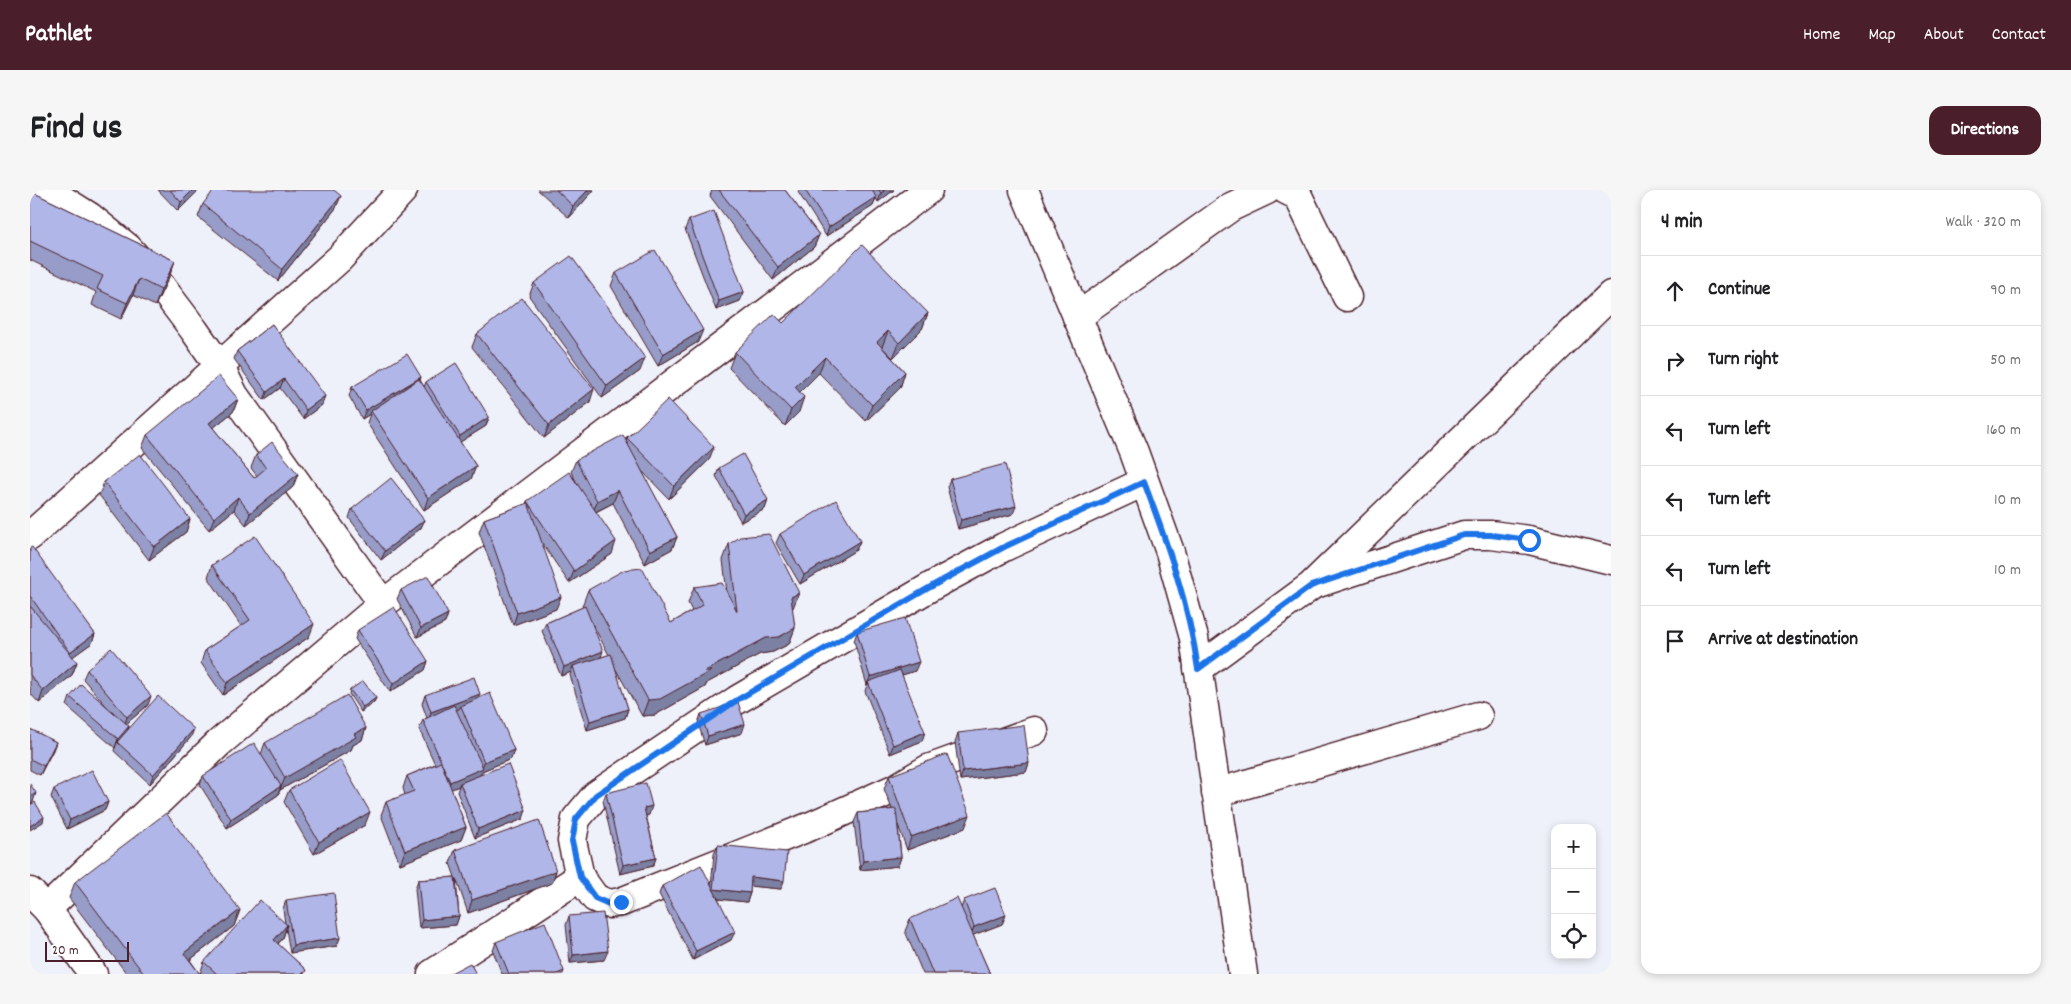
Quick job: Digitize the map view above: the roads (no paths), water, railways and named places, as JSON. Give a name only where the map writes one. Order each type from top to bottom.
[{"type":"street","points":[[47,190],[90,217],[128,248],[154,277],[220,367],[234,396],[383,604]]},
{"type":"street","points":[[30,536],[340,258],[403,190]]},
{"type":"street","points":[[93,974],[38,901],[219,743],[383,604],[928,190]]},
{"type":"street","points":[[1024,190],[1134,452],[1170,552],[1194,638],[1243,974]]},
{"type":"street","points":[[1077,317],[1231,207],[1267,190]]},
{"type":"street","points":[[1286,190],[1298,196],[1347,297]]},
{"type":"street","points":[[1198,669],[1311,586],[1611,295]]},
{"type":"street","points":[[1034,731],[928,769],[896,788],[810,826],[621,902],[609,904],[595,898],[580,877],[572,841],[576,819],[596,795],[737,700],[932,586],[1004,547],[1144,482]]},
{"type":"street","points":[[1311,586],[1464,535],[1491,535],[1529,540],[1611,560]]},
{"type":"street","points":[[1216,793],[1478,716]]},
{"type":"street","points":[[432,974],[580,877]]}]
